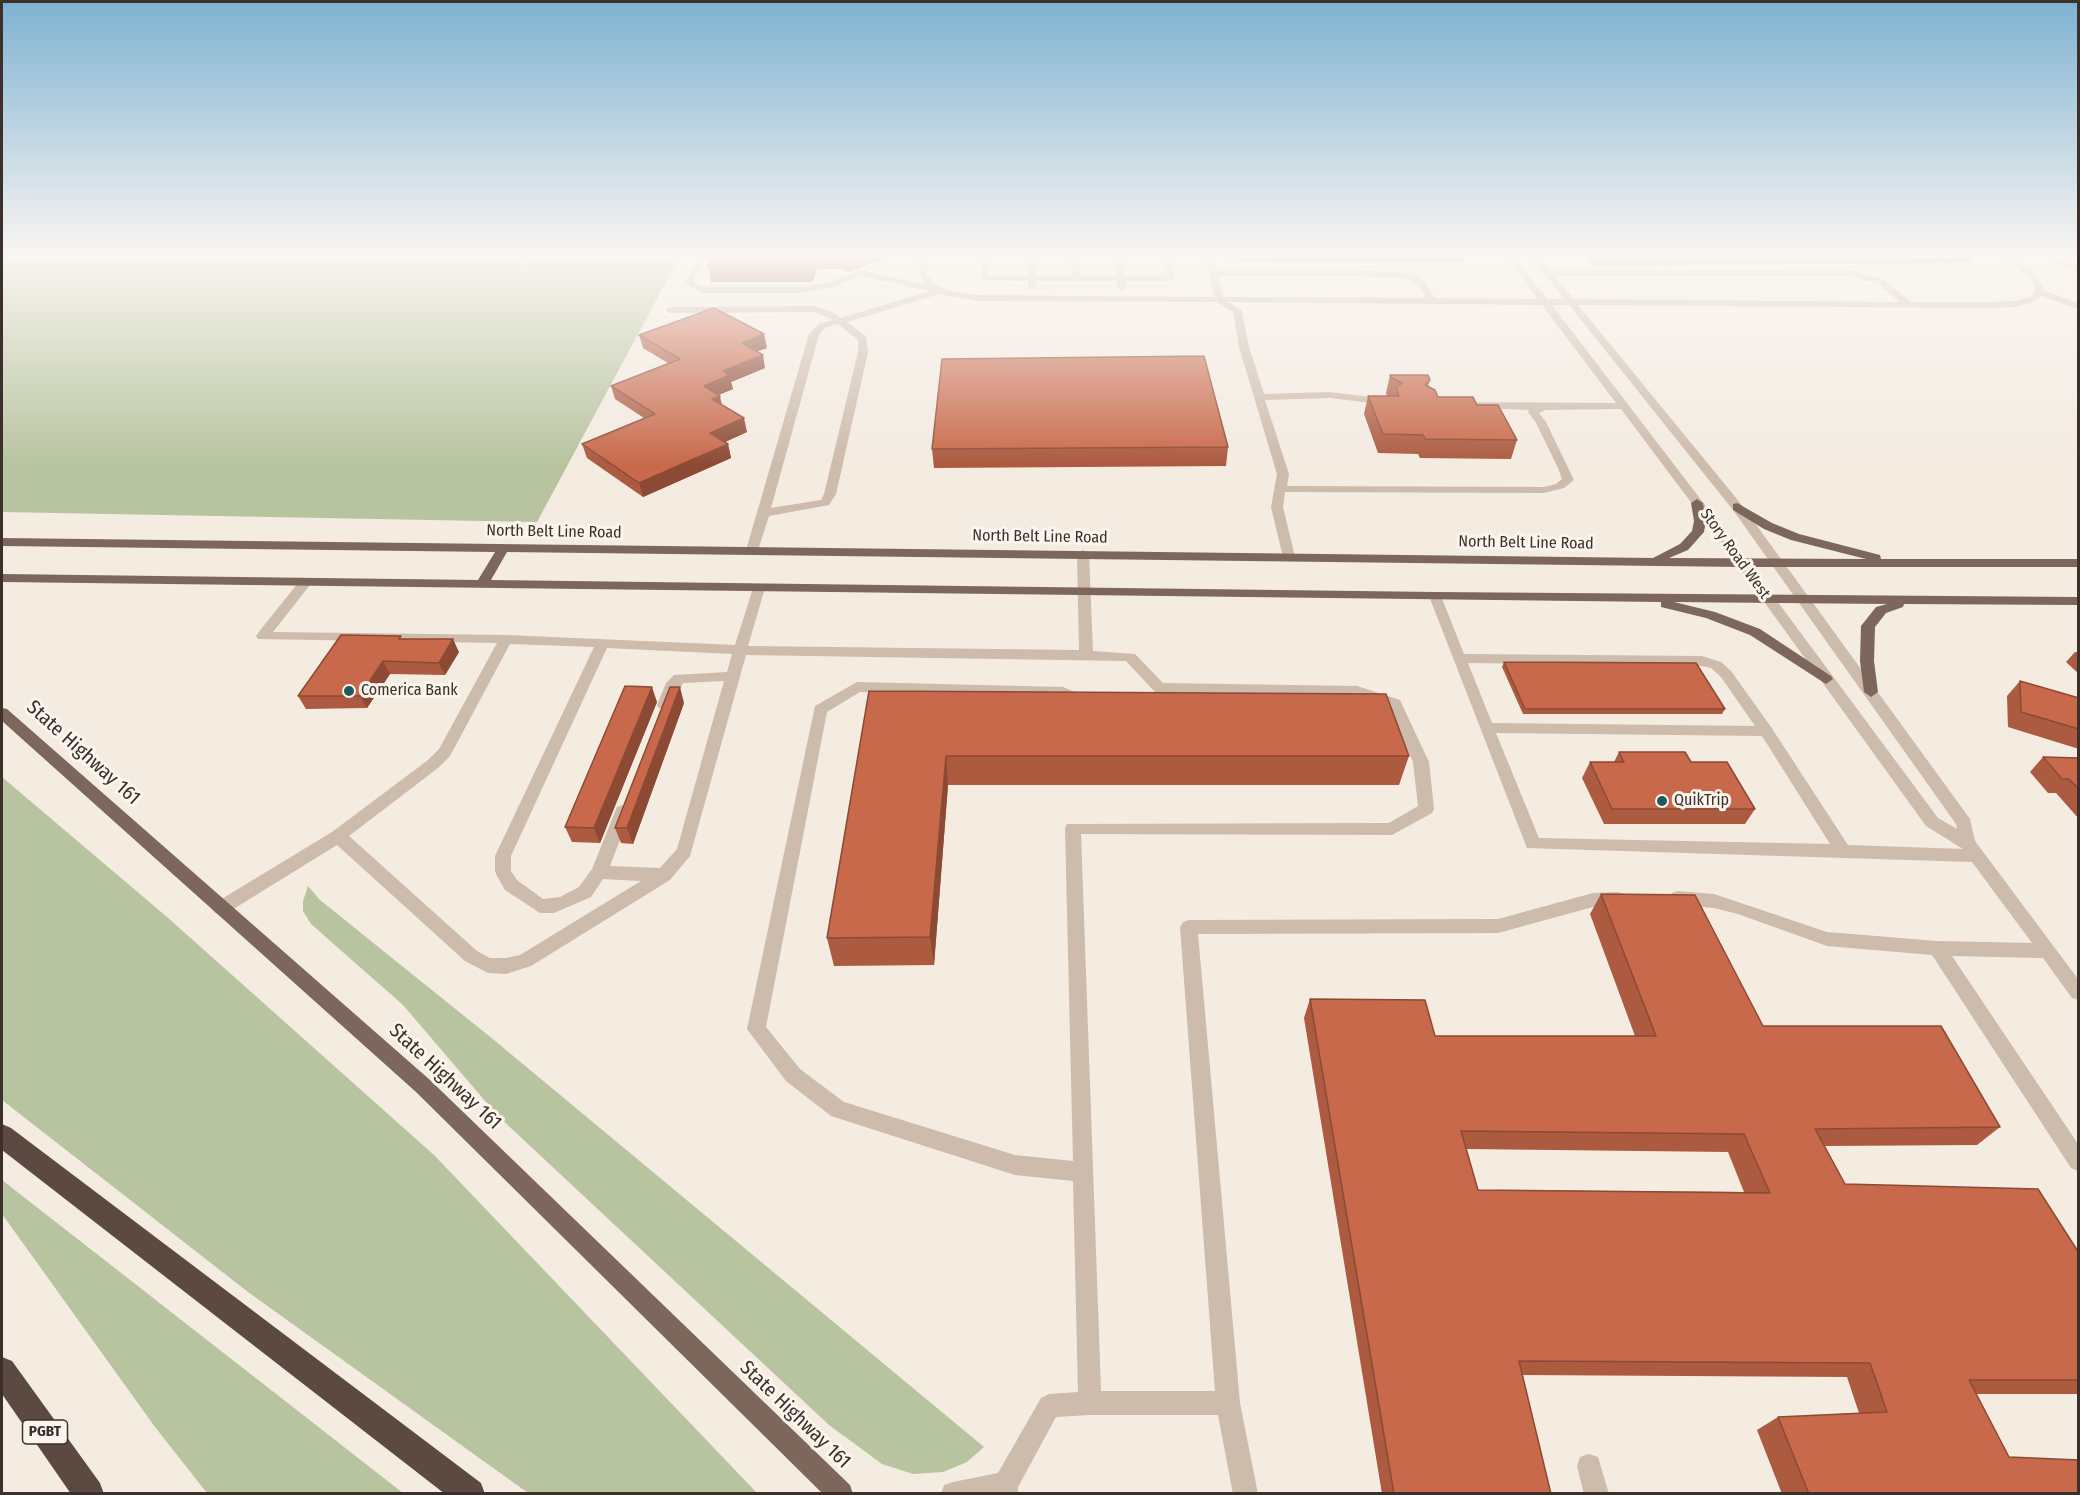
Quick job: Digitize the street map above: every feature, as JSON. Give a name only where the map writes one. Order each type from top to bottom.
[{"type":"highway","points":[[2,1136],[470,1494]]},
{"type":"highway","name":"PGBT","points":[[2,1371],[89,1494]]},
{"type":"main road","points":[[1652,561],[1672,554],[1693,539],[1698,532],[1701,520],[1697,503]]},
{"type":"main road","points":[[1737,507],[1768,526],[1795,537],[1899,564]]},
{"type":"main road","name":"North Belt Line Road","points":[[2,539],[36,542],[1742,563],[2079,563]]},
{"type":"main road","points":[[482,584],[503,548]]},
{"type":"main road","points":[[6,580],[307,581],[1435,597],[2079,602]]},
{"type":"main road","points":[[1609,598],[1664,604],[1710,615],[1755,632],[1826,679]]},
{"type":"main road","points":[[1871,692],[1867,661],[1868,626],[1881,610],[1909,600]]},
{"type":"main road","name":"State Highway 161","points":[[2,713],[423,1086],[841,1494]]},
{"type":"street","points":[[752,550],[814,334],[823,326]]},
{"type":"street","points":[[764,513],[825,503],[830,494],[863,352],[863,339],[846,326]]},
{"type":"street","points":[[1240,326],[1244,347],[1283,474],[1277,507],[1289,557]]},
{"type":"street","name":"Story Road West","points":[[1562,326],[1742,563],[1932,822],[1971,850],[2079,992]]},
{"type":"street","name":"Story Road West","points":[[1591,326],[1737,507],[1805,600],[1964,823],[1971,850]]},
{"type":"street","points":[[1260,397],[1330,395],[1390,402]]},
{"type":"street","points":[[1439,403],[1543,407],[1624,406]]},
{"type":"street","points":[[1280,489],[1544,490],[1560,486],[1568,480],[1564,468],[1541,422],[1533,412],[1543,407]]},
{"type":"street","points":[[1083,554],[1086,655]]},
{"type":"street","points":[[307,581],[263,636],[507,639],[740,650],[1130,657],[1159,688]]},
{"type":"street","points":[[338,836],[471,956],[488,965],[506,966],[525,961],[664,874],[684,852],[759,588]]},
{"type":"street","points":[[1435,597],[1533,844],[1843,851],[1971,850]]},
{"type":"street","points":[[221,908],[338,836],[433,764],[445,752],[456,735],[507,639]]},
{"type":"street","points":[[603,642],[503,856],[503,871],[511,885],[540,906],[554,906],[585,892],[599,872],[631,792]]},
{"type":"street","points":[[1459,658],[1702,661],[1716,665],[1726,674],[1766,731],[1843,851]]},
{"type":"street","points":[[660,716],[673,683],[679,678],[733,676]]},
{"type":"street","points":[[1083,1172],[1015,1165],[838,1109],[793,1075],[756,1029],[820,710],[856,687],[1058,690],[1089,704],[1098,704]]},
{"type":"street","points":[[1090,1403],[1073,828],[1392,829],[1426,809],[1421,762],[1395,703],[1357,691],[1159,688],[1141,694]]},
{"type":"street","points":[[1487,728],[1766,731]]},
{"type":"street","points":[[599,872],[664,874]]},
{"type":"street","points":[[1661,897],[1714,901],[1827,939],[1937,948],[2048,951]]},
{"type":"street","points":[[1246,1494],[1228,1403],[1189,927],[1498,926],[1593,900],[1638,898]]},
{"type":"street","points":[[1937,948],[2079,1161]]},
{"type":"street","points":[[953,1494],[1006,1489],[1049,1406],[1090,1403],[1228,1403]]},
{"type":"street","points":[[1589,1466],[1597,1494]]},
{"type":"green space","points":[[2,326],[642,326],[537,522],[2,512]]},
{"type":"green space","points":[[2,777],[167,917],[434,1155],[757,1493],[528,1493],[248,1292],[2,1100]]},
{"type":"green space","points":[[308,886],[320,900],[494,1040],[984,1447],[967,1462],[943,1472],[913,1474],[882,1464],[829,1425],[498,1116],[403,1005],[311,924],[303,911],[303,901]]},
{"type":"green space","points":[[2,1180],[403,1493],[207,1493],[155,1427],[2,1214]]},
{"type":"building","points":[[665,326],[748,326],[764,334],[742,343],[763,355],[723,371],[730,375],[704,386],[720,396],[712,399],[744,418],[710,433],[728,444],[639,483],[582,444],[655,414],[611,386],[680,359],[639,335]]},
{"type":"building","points":[[1204,356],[1228,447],[932,449],[942,359]]},
{"type":"building","points":[[1390,375],[1428,375],[1430,380],[1425,385],[1435,390],[1438,397],[1473,397],[1477,405],[1498,405],[1517,440],[1425,439],[1423,435],[1383,434],[1368,396],[1399,396],[1396,388],[1402,383]]},
{"type":"building","points":[[341,635],[401,636],[399,639],[453,639],[439,663],[383,661],[360,696],[298,696]]},
{"type":"building","points":[[1504,662],[1696,663],[1725,709],[1525,709]]},
{"type":"building","points":[[2020,681],[2079,698],[2079,729],[2021,712]]},
{"type":"building","points":[[625,686],[652,687],[594,828],[565,827]]},
{"type":"building","points":[[670,687],[680,687],[627,828],[615,828]]},
{"type":"building","points":[[869,691],[1386,694],[1409,756],[946,756],[930,937],[827,938]]},
{"type":"building","name":"QuikTrip","points":[[1619,752],[1685,752],[1691,762],[1727,762],[1755,809],[1612,809],[1590,762],[1624,762]]},
{"type":"building","points":[[2043,757],[2079,758],[2079,789],[2069,779],[2062,779]]},
{"type":"building","points":[[1601,894],[1695,895],[1763,1026],[1941,1026],[2000,1127],[1815,1129],[1845,1184],[2038,1189],[2079,1253],[2079,1380],[1969,1380],[2009,1457],[2079,1460],[2079,1494],[1809,1494],[1778,1417],[1887,1412],[1870,1363],[1519,1361],[1551,1494],[1394,1494],[1310,999],[1425,1000],[1435,1036],[1656,1036]],"holes":[[[1461,1131],[1744,1134],[1770,1193],[1478,1190]]]},
{"type":"place","name":"Comerica Bank","points":[[349,691]]},
{"type":"place","name":"QuikTrip","points":[[1662,801]]}]
